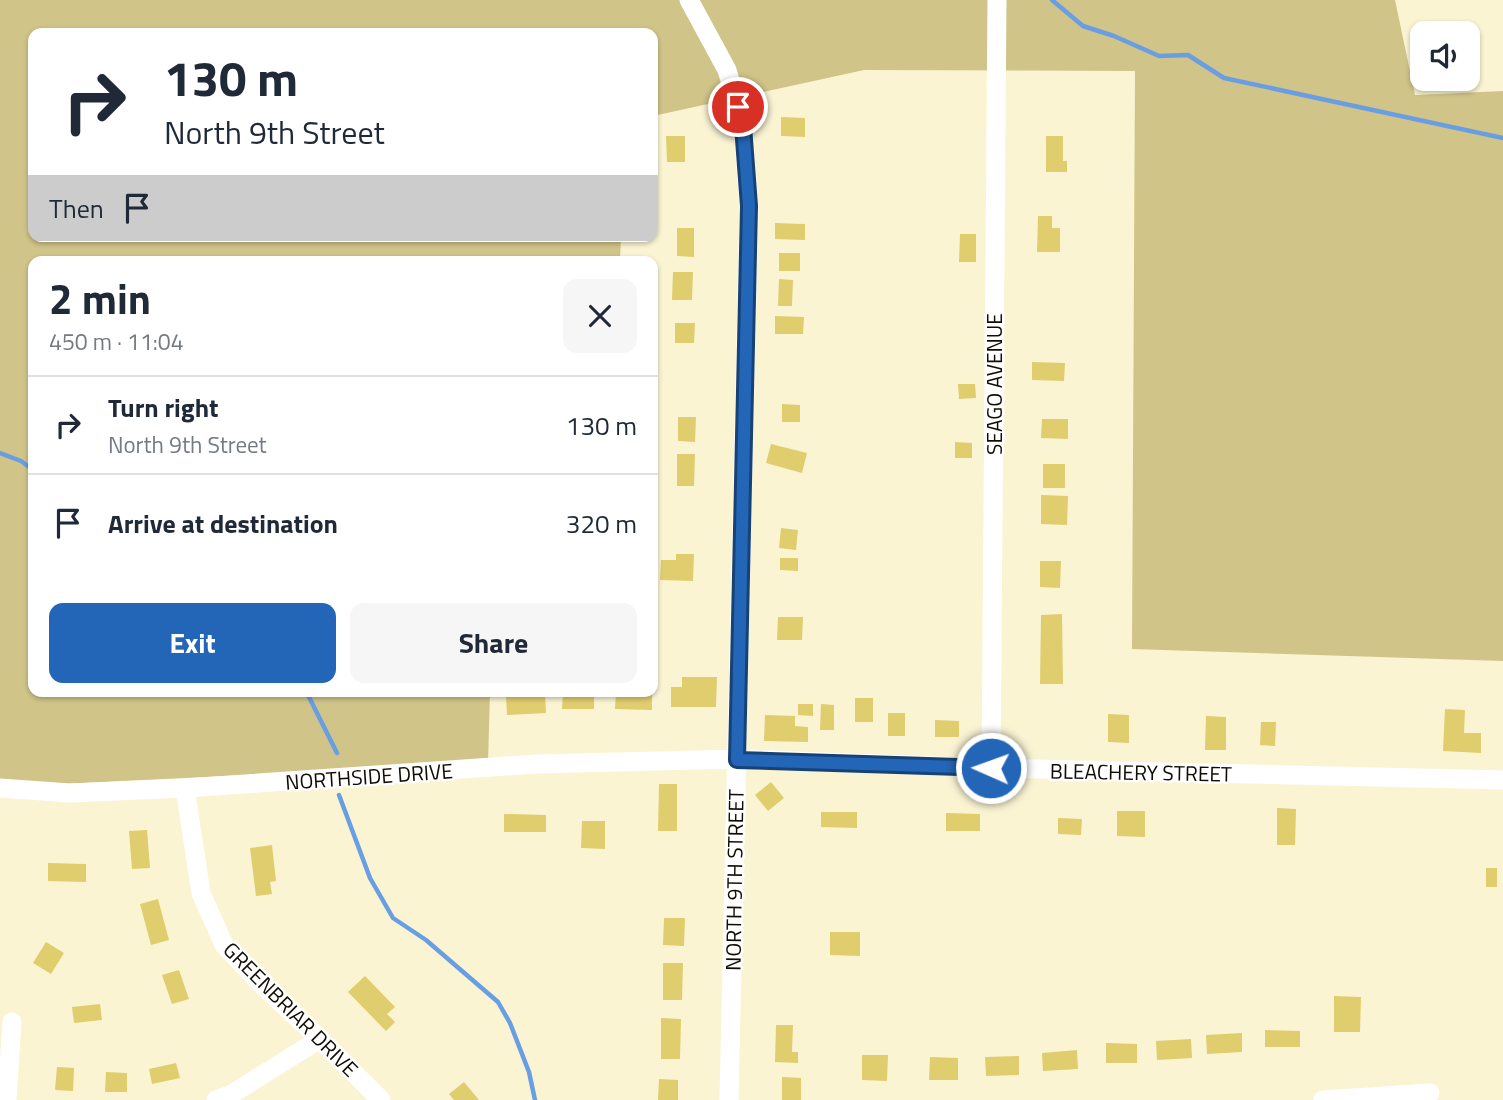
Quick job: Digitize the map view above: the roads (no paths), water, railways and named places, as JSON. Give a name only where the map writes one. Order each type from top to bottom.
[{"type":"street","name":"NORTH 9TH STREET","points":[[689,0],[727,70],[743,126],[749,206],[729,1100]]},
{"type":"street","name":"SEAGO AVENUE","points":[[991,768],[997,0]]},
{"type":"street","name":"BLEACHERY STREET","points":[[737,760],[1503,780]]},
{"type":"street","name":"NORTHSIDE DRIVE","points":[[0,788],[70,793],[185,789],[537,764],[737,760]]},
{"type":"street","name":"GREENBRIAR DRIVE","points":[[185,789],[201,893],[224,945],[262,986],[381,1100]]},
{"type":"street","points":[[7,1100],[12,1022]]},
{"type":"street","points":[[216,1100],[230,1095],[320,1039]]},
{"type":"street","points":[[1323,1100],[1430,1093]]},
{"type":"waterway","points":[[1052,0],[1083,26],[1159,56],[1188,55],[1224,78],[1503,138]]},
{"type":"waterway","points":[[0,453],[28,466]]},
{"type":"waterway","points":[[309,697],[337,753]]},
{"type":"waterway","points":[[339,795],[370,878],[393,918],[426,940],[498,1002],[510,1023],[529,1072],[535,1100]]}]
